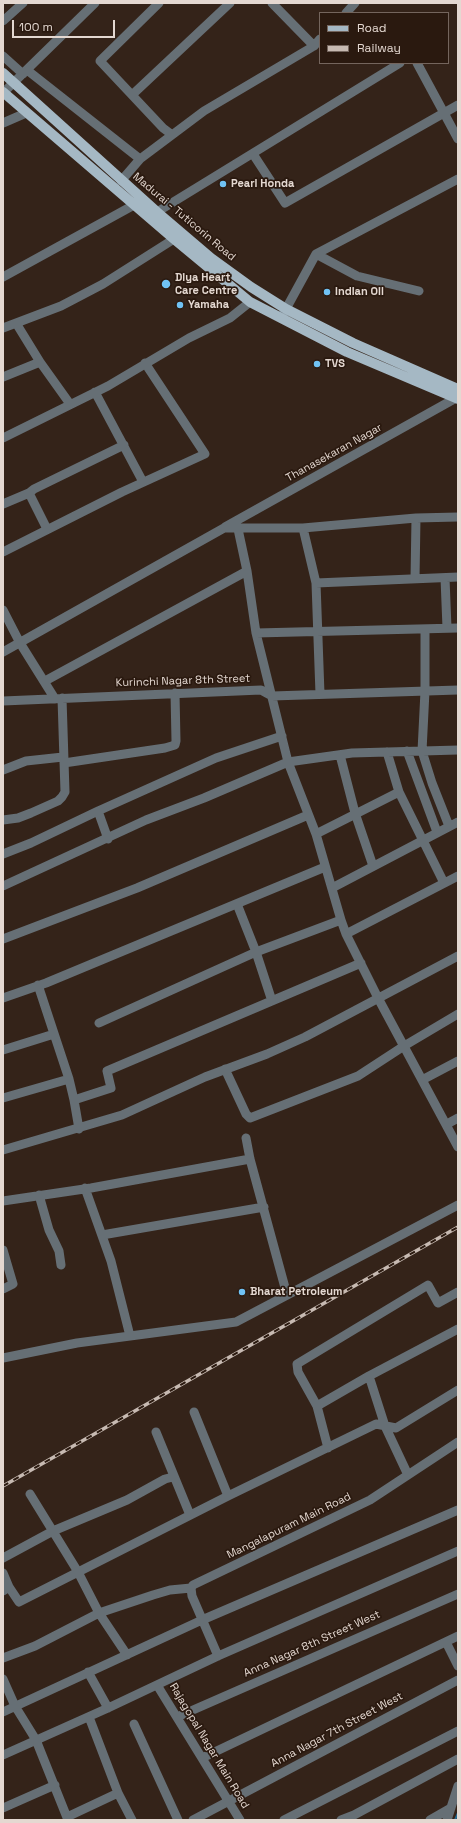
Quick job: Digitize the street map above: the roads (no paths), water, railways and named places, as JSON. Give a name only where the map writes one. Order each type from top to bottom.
[{"type":"main road","name":"Madurai - Tuticorin Road","points":[[3,73],[157,212],[211,258],[251,287],[286,309],[457,395]]},
{"type":"main road","name":"Madurai - Tuticorin Road","points":[[3,92],[134,206],[250,302],[347,352],[457,395]]},
{"type":"street","points":[[3,92],[95,3]]},
{"type":"street","points":[[159,3],[100,61],[163,128],[171,134]]},
{"type":"street","points":[[132,95],[230,3]]},
{"type":"street","points":[[121,180],[140,159],[171,134],[204,111],[317,43],[272,3]]},
{"type":"street","points":[[347,12],[355,3]]},
{"type":"street","points":[[3,21],[17,5]]},
{"type":"street","points":[[3,56],[140,159]]},
{"type":"street","points":[[157,212],[398,64]]},
{"type":"street","points":[[418,64],[458,139]]},
{"type":"street","points":[[253,154],[285,203],[458,105]]},
{"type":"street","points":[[3,123],[26,113]]},
{"type":"street","points":[[281,318],[316,254],[458,179]]},
{"type":"street","points":[[3,277],[134,206]]},
{"type":"street","points":[[3,328],[61,306],[103,284],[174,239]]},
{"type":"street","points":[[316,254],[357,276],[419,291]]},
{"type":"street","points":[[3,438],[95,392],[190,338],[230,318],[250,302]]},
{"type":"street","points":[[16,323],[40,362],[70,404]]},
{"type":"street","points":[[3,377],[40,362]]},
{"type":"street","points":[[3,552],[143,482],[205,454],[145,364]]},
{"type":"street","points":[[95,392],[143,482]]},
{"type":"street","name":"Thanasekaran Nagar","points":[[3,652],[457,395]]},
{"type":"street","points":[[3,504],[29,493],[34,489],[124,445]]},
{"type":"street","points":[[29,493],[47,529]]},
{"type":"street","points":[[224,528],[303,528],[416,518],[458,517]]},
{"type":"street","points":[[415,579],[416,518]]},
{"type":"street","points":[[303,528],[316,583],[320,694]]},
{"type":"street","points":[[238,529],[247,571],[256,633],[288,762],[316,834],[341,920],[346,934],[378,998],[458,1147]]},
{"type":"street","points":[[45,681],[247,571]]},
{"type":"street","points":[[316,583],[458,577]]},
{"type":"street","points":[[445,578],[447,628]]},
{"type":"street","points":[[3,610],[20,643],[58,699],[64,760],[65,792],[58,801],[18,818],[3,820]]},
{"type":"street","points":[[256,633],[458,628]]},
{"type":"street","points":[[332,888],[454,824],[432,783],[422,751],[425,691],[425,629]]},
{"type":"street","name":"Kurinchi Nagar 8th Street","points":[[3,701],[261,690],[272,696],[458,690]]},
{"type":"street","points":[[3,770],[26,761],[64,760],[171,747],[175,745],[176,741],[175,694]]},
{"type":"street","points":[[3,854],[31,843],[216,758],[282,736]]},
{"type":"street","points":[[3,886],[108,839],[146,820],[204,798],[288,762],[340,755],[458,750]]},
{"type":"street","points":[[407,751],[437,832]]},
{"type":"street","points":[[387,752],[399,792],[444,883]]},
{"type":"street","points":[[340,755],[355,813],[373,866]]},
{"type":"street","points":[[316,834],[399,792]]},
{"type":"street","points":[[98,811],[108,839]]},
{"type":"street","points":[[3,939],[137,888],[308,815]]},
{"type":"street","points":[[3,998],[325,867]]},
{"type":"street","points":[[346,934],[458,876]]},
{"type":"street","points":[[237,904],[256,952],[272,1001]]},
{"type":"street","points":[[99,1023],[256,952],[341,920]]},
{"type":"street","points":[[3,1150],[122,1116],[225,1069],[267,1054],[305,1037],[458,956]]},
{"type":"street","points":[[74,1100],[111,1088],[107,1071],[360,963]]},
{"type":"street","points":[[38,985],[74,1100],[79,1128]]},
{"type":"street","points":[[225,1069],[246,1114],[250,1118],[358,1076],[404,1046],[458,1014]]},
{"type":"street","points":[[3,1050],[54,1034]]},
{"type":"street","points":[[422,1080],[458,1061]]},
{"type":"street","points":[[3,1098],[68,1080]]},
{"type":"street","points":[[447,1124],[458,1118]]},
{"type":"street","points":[[246,1138],[250,1159],[287,1295]]},
{"type":"street","points":[[3,1201],[250,1159]]},
{"type":"street","points":[[85,1188],[112,1261],[130,1336]]},
{"type":"street","points":[[39,1194],[58,1251],[61,1265]]},
{"type":"street","points":[[3,1358],[77,1343],[236,1322],[458,1205]]},
{"type":"street","points":[[102,1235],[264,1207]]},
{"type":"street","points":[[3,1250],[12,1284],[3,1289]]},
{"type":"street","points":[[328,1448],[317,1406],[298,1372],[297,1364],[428,1285],[438,1302],[458,1293]]},
{"type":"street","points":[[317,1406],[369,1376],[458,1329]]},
{"type":"street","points":[[369,1376],[385,1426],[408,1475]]},
{"type":"street","points":[[3,1573],[6,1589],[19,1602],[228,1496],[376,1424],[396,1428],[458,1390]]},
{"type":"street","points":[[194,1412],[228,1496]]},
{"type":"street","points":[[156,1432],[173,1477],[190,1515]]},
{"type":"street","name":"Mangalapuram Main Road","points":[[191,1588],[193,1585],[370,1500],[458,1443]]},
{"type":"street","points":[[3,1558],[53,1531],[127,1500],[165,1479],[173,1477]]},
{"type":"street","points":[[30,1494],[78,1572],[100,1613],[127,1655]]},
{"type":"street","points":[[3,1712],[202,1620],[458,1510]]},
{"type":"street","points":[[3,1755],[89,1717],[218,1656],[458,1551]]},
{"type":"street","points":[[3,1658],[35,1646],[100,1613],[170,1590],[191,1588],[192,1596],[218,1656]]},
{"type":"street","name":"Anna Nagar 8th Street West","points":[[177,1717],[458,1594]]},
{"type":"street","points":[[202,1758],[458,1636]]},
{"type":"street","points":[[446,1642],[458,1666]]},
{"type":"street","points":[[88,1672],[108,1708]]},
{"type":"street","points":[[3,1679],[15,1706],[36,1740],[68,1818],[118,1793]]},
{"type":"street","name":"Anna Nagar 7th Street West","points":[[193,1820],[458,1680]]},
{"type":"street","name":"Rajagopal Nagar Main Road","points":[[157,1685],[240,1820]]},
{"type":"street","points":[[89,1717],[118,1793],[132,1820]]},
{"type":"street","points":[[134,1724],[178,1820]]},
{"type":"street","points":[[284,1820],[458,1731]]},
{"type":"street","points":[[340,1820],[356,1817],[458,1759]]},
{"type":"street","points":[[3,1808],[55,1785]]},
{"type":"street","points":[[447,1820],[458,1786]]},
{"type":"street","points":[[430,1820],[451,1808]]},
{"type":"waterway","points":[[455,1820],[458,1813]]},
{"type":"railway","points":[[3,1486],[458,1227]]},
{"type":"place","name":"Pearl Honda","points":[[223,184]]},
{"type":"place","name":"Diya Heart Care Centre","points":[[166,284]]},
{"type":"place","name":"Indian Oil","points":[[327,292]]},
{"type":"place","name":"Yamaha","points":[[180,305]]},
{"type":"place","name":"TVS","points":[[317,364]]},
{"type":"place","name":"Bharat Petroleum","points":[[242,1292]]}]
